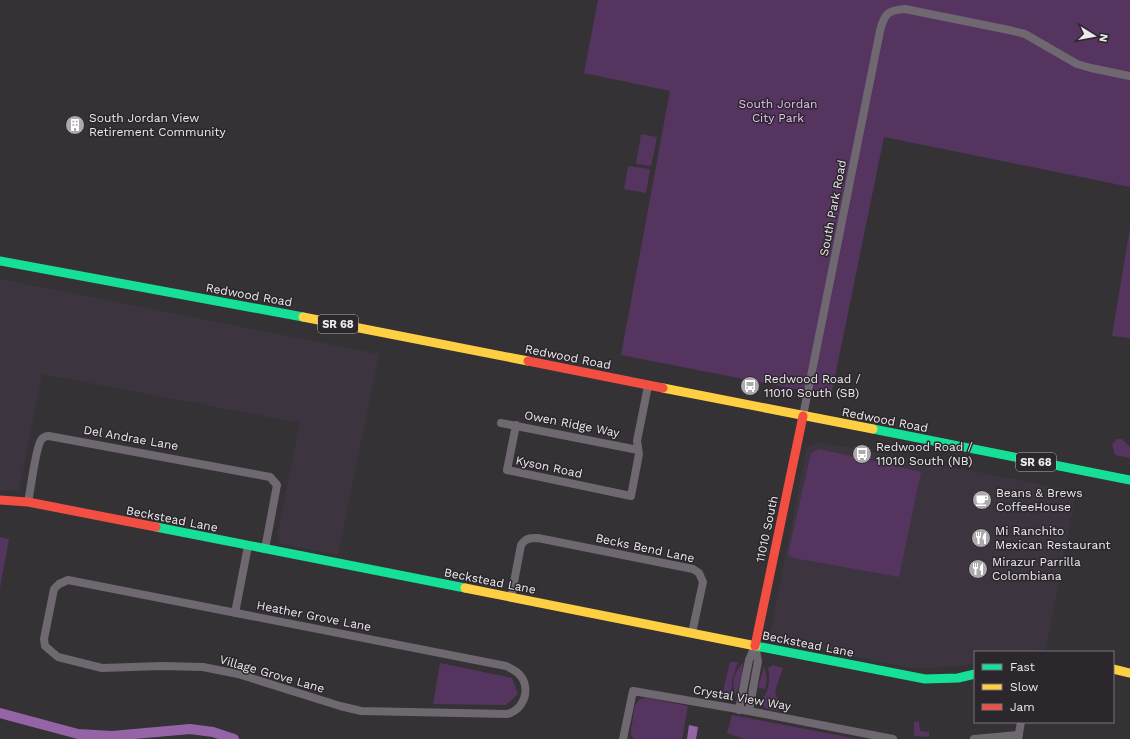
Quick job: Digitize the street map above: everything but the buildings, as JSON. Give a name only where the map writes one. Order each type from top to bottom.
[{"type":"street","name":"South Park Road","points":[[803,416],[882,22],[885,15],[893,10],[905,9],[1025,34],[1077,64],[1130,76]]},
{"type":"street","name":"Redwood Road","points":[[0,260],[325,321],[1130,480]]},
{"type":"street","points":[[638,450],[637,442],[648,386]]},
{"type":"street","name":"11010 South","points":[[739,710],[749,660],[755,646],[803,416]]},
{"type":"street","name":"Owen Ridge Way","points":[[501,423],[638,450]]},
{"type":"street","name":"Kyson Road","points":[[516,425],[507,470],[631,496],[639,454],[638,450]]},
{"type":"street","name":"Del Andrae Lane","points":[[28,502],[35,463],[41,441],[44,437],[49,436],[270,477],[277,485],[265,549]]},
{"type":"street","name":"Beckstead Lane","points":[[0,500],[28,502],[925,679],[958,678],[974,674]]},
{"type":"street","name":"Becks Bend Lane","points":[[511,598],[521,545],[524,540],[538,538],[693,569],[699,573],[703,582],[692,633]]},
{"type":"street","points":[[235,613],[248,546]]},
{"type":"street","name":"Heather Grove Lane","points":[[59,584],[68,580],[506,666],[519,674],[525,684],[526,693],[523,703],[514,712]]},
{"type":"street","name":"Village Grove Lane","points":[[59,584],[54,589],[44,640],[45,646],[58,657],[102,668],[162,666],[203,667],[238,674],[360,711],[507,714],[514,712]]},
{"type":"street","name":"11010 South","points":[[749,712],[758,661],[755,646]]},
{"type":"street","points":[[1114,669],[1130,673]]},
{"type":"street","name":"Crystal View Way","points":[[623,739],[633,692],[894,739]]},
{"type":"street","points":[[974,739],[1019,737],[1022,723]]},
{"type":"shaded area","points":[[0,279],[379,354],[338,555],[281,544],[279,540],[278,533],[300,423],[42,374],[19,492],[0,490]]},
{"type":"shaded area","points":[[821,442],[1076,491],[1046,649],[1033,651],[974,651],[974,663],[961,666],[916,669],[777,641],[770,633],[806,451],[809,446]]},
{"type":"shaded area","points":[[689,725],[698,727],[696,739],[687,739]]},
{"type":"green space","name":"South Jordan City Park","points":[[598,0],[1130,0],[1130,187],[884,137],[831,396],[621,355],[670,91],[584,73]]},
{"type":"green space","points":[[641,134],[657,137],[651,166],[636,164]]},
{"type":"green space","points":[[628,166],[650,169],[646,193],[624,189]]},
{"type":"green space","points":[[1130,228],[1130,338],[1112,336]]},
{"type":"green space","points":[[1117,439],[1122,439],[1130,447],[1130,458],[1115,455],[1112,444]]},
{"type":"green space","points":[[819,449],[921,472],[899,577],[793,558],[788,554],[811,453]]},
{"type":"green space","points":[[0,537],[9,539],[0,588]]},
{"type":"green space","points":[[730,662],[738,662],[732,680],[731,699],[715,699],[716,691],[723,692]]},
{"type":"green space","points":[[743,662],[742,676],[736,696],[733,682],[737,670]]},
{"type":"green space","points":[[440,663],[512,678],[518,694],[506,705],[433,704]]},
{"type":"green space","points":[[773,665],[783,668],[775,691],[779,703],[778,711],[767,709],[761,704],[768,687],[768,668]]},
{"type":"green space","points":[[764,666],[767,678],[765,689],[758,688]]},
{"type":"green space","points":[[647,698],[688,706],[682,739],[634,739],[631,735],[631,730],[635,705],[640,699]]},
{"type":"green space","points":[[732,715],[858,739],[744,739],[727,733]]},
{"type":"green space","points":[[919,721],[920,731],[929,732],[929,737],[914,736],[914,722]]},
{"type":"waterway","points":[[0,713],[78,734],[112,736],[190,729],[213,732],[234,739]]},
{"type":"traffic: fast","points":[[0,261],[303,317]]},
{"type":"traffic: fast","points":[[873,429],[1130,480]]},
{"type":"traffic: fast","points":[[156,527],[465,588]]},
{"type":"traffic: fast","points":[[756,646],[925,679],[958,678],[974,674]]},
{"type":"traffic: slow","points":[[303,317],[528,361]]},
{"type":"traffic: slow","points":[[663,388],[873,429]]},
{"type":"traffic: slow","points":[[465,588],[756,646]]},
{"type":"traffic: slow","points":[[1114,669],[1130,673]]},
{"type":"traffic: jam","points":[[528,361],[663,388]]},
{"type":"traffic: jam","points":[[755,646],[803,416]]},
{"type":"traffic: jam","points":[[0,500],[28,502],[156,527]]},
{"type":"place","name":"South Jordan View Retirement Community","points":[[75,125]]},
{"type":"place","name":"Redwood Road / 11010 South (SB)","points":[[750,386]]},
{"type":"place","name":"Redwood Road / 11010 South (NB)","points":[[862,454]]},
{"type":"place","name":"Beans & Brews CoffeeHouse","points":[[982,500]]},
{"type":"place","name":"Mi Ranchito Mexican Restaurant","points":[[981,538]]},
{"type":"place","name":"Mirazur Parrilla Colombiana","points":[[978,569]]}]
